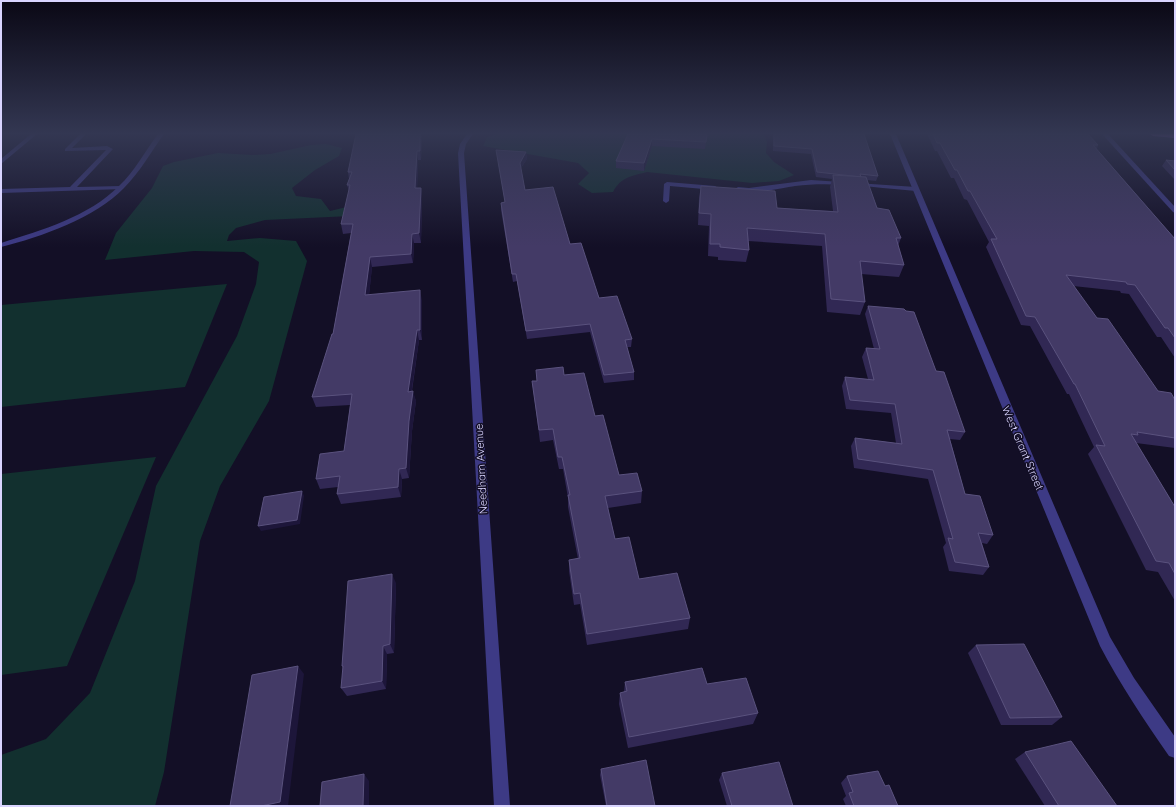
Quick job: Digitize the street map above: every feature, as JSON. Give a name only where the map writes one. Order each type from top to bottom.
[{"type":"street","points":[[72,189],[88,172]]},
{"type":"street","points":[[1,245],[40,233],[71,220],[104,201],[121,188],[133,172]]},
{"type":"street","name":"Needham Avenue","points":[[462,172],[502,806]]},
{"type":"street","name":"West Grant Street","points":[[909,172],[1105,641],[1124,676],[1147,712],[1175,750]]},
{"type":"street","points":[[1139,172],[1175,211]]},
{"type":"street","points":[[734,189],[749,190],[811,182],[916,189]]},
{"type":"street","points":[[666,201],[667,184],[719,188]]},
{"type":"street","points":[[1,191],[121,188]]},
{"type":"green space","points":[[160,172],[313,172],[292,188],[296,196],[321,199],[330,211],[355,205],[372,215],[265,220],[236,228],[229,235],[227,241],[260,238],[296,241],[307,261],[269,401],[220,486],[200,541],[164,772],[155,806],[1,806],[1,755],[46,739],[90,693],[135,581],[156,486],[237,336],[256,284],[259,262],[244,252],[194,251],[105,260],[116,233],[152,188]]},
{"type":"green space","points":[[588,172],[789,172],[794,175],[779,181],[752,183],[647,172],[631,176],[623,180],[613,192],[592,193],[578,184],[589,173]]},
{"type":"green space","points":[[227,284],[185,387],[1,407],[1,305]]},
{"type":"green space","points":[[156,457],[67,666],[1,675],[1,474]]},
{"type":"building","points":[[348,172],[416,172],[415,188],[421,188],[419,233],[412,234],[411,254],[370,257],[365,295],[420,290],[420,330],[417,330],[408,392],[413,391],[409,421],[406,468],[399,469],[398,487],[337,494],[340,476],[316,479],[320,454],[344,451],[352,394],[312,397],[333,334],[353,224],[341,224],[350,185],[347,185],[352,172]]},
{"type":"building","points":[[500,172],[522,172],[525,190],[553,187],[570,244],[581,243],[599,298],[617,296],[632,339],[625,340],[634,372],[604,375],[590,324],[526,331],[516,274],[512,274],[501,203],[505,202]]},
{"type":"building","points":[[817,172],[877,172],[878,176],[860,174],[861,177]]},
{"type":"building","points":[[958,172],[1116,172],[1175,239],[1175,338],[1168,328],[1165,328],[1135,285],[1127,284],[1126,282],[1066,275],[1097,318],[1108,319],[1158,391],[1171,393],[1175,400],[1175,438],[1137,432],[1138,435],[1131,434],[1175,507],[1175,574],[1169,563],[1156,561],[1096,445],[1105,446],[1075,384],[1035,317],[1026,316],[991,239],[997,239],[970,191],[968,191]]},
{"type":"building","points":[[833,175],[866,177],[877,208],[889,210],[901,238],[896,238],[904,265],[860,261],[865,302],[831,299],[825,234],[747,228],[749,250],[720,247],[720,244],[710,244],[711,214],[699,213],[701,186],[775,191],[777,208],[838,212]]},
{"type":"building","points":[[868,306],[904,309],[906,311],[914,312],[936,371],[944,372],[965,432],[947,430],[965,494],[980,496],[993,535],[978,533],[989,567],[955,562],[948,538],[953,539],[933,470],[858,459],[855,438],[902,444],[895,404],[850,400],[845,377],[874,380],[866,348],[880,349]]},
{"type":"building","points":[[563,367],[564,375],[584,373],[595,416],[603,415],[619,475],[637,473],[642,491],[605,496],[615,539],[629,537],[639,579],[677,573],[690,618],[587,634],[580,593],[574,594],[569,560],[580,558],[568,495],[570,495],[562,457],[558,457],[553,429],[539,430],[532,381],[537,381],[536,370]]},
{"type":"building","points":[[302,491],[297,520],[258,526],[264,497]]},
{"type":"building","points":[[392,574],[390,644],[383,646],[382,681],[341,688],[348,581]]},
{"type":"building","points":[[1024,644],[1062,717],[1010,718],[976,645]]},
{"type":"building","points":[[298,666],[280,802],[261,806],[230,806],[252,675]]},
{"type":"building","points":[[702,668],[707,684],[746,678],[758,713],[629,737],[620,693],[627,691],[625,682]]},
{"type":"building","points":[[1071,741],[1117,806],[1059,806],[1025,752]]},
{"type":"building","points":[[646,760],[655,806],[607,806],[601,769]]},
{"type":"building","points":[[779,762],[793,806],[732,806],[722,773]]},
{"type":"building","points":[[878,771],[885,786],[889,785],[898,806],[854,806],[849,793],[853,792],[847,776]]},
{"type":"building","points":[[364,774],[363,806],[320,806],[322,782]]}]
